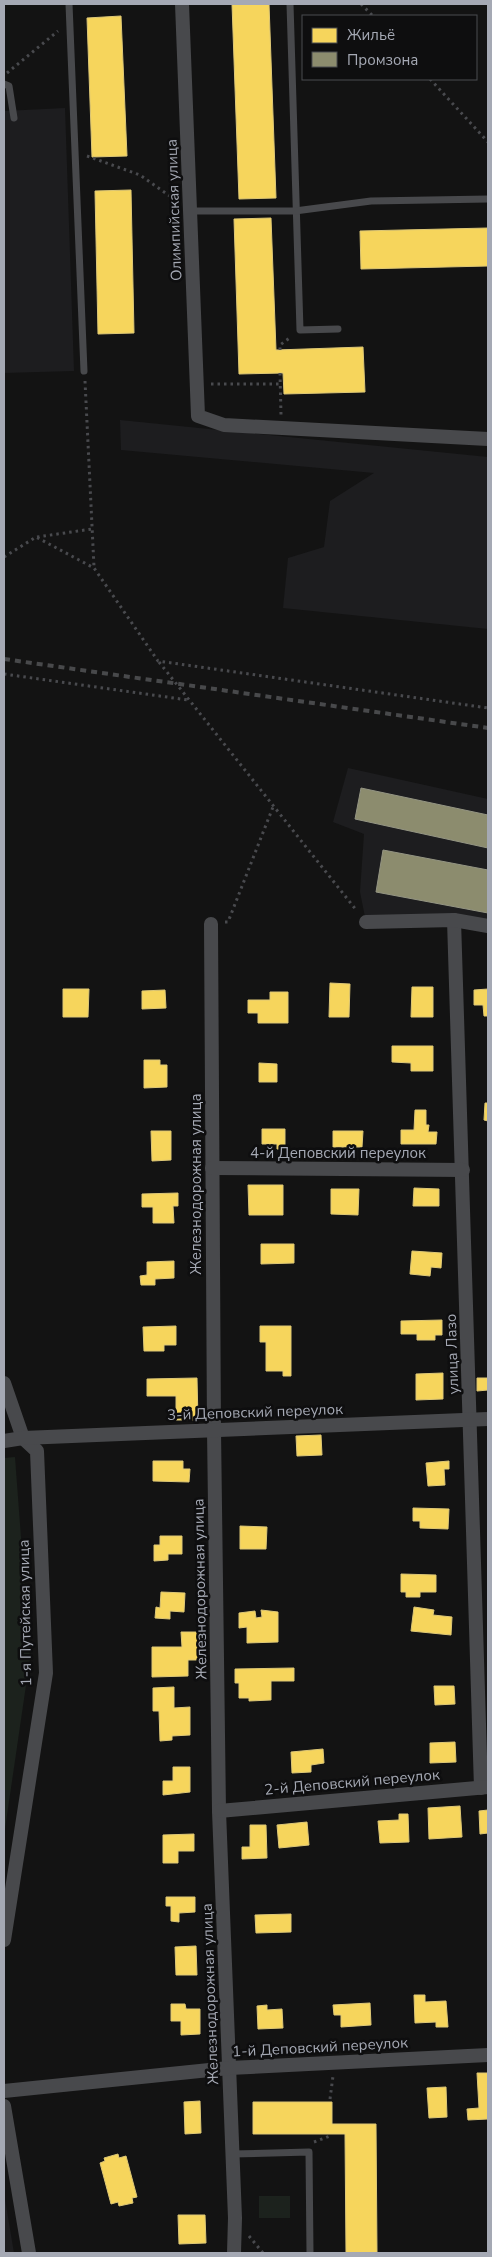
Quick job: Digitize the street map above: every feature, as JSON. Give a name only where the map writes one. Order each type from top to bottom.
[{"type":"street","name":"Олимпийская улица","points":[[182,4],[198,416],[224,425],[281,427]]},
{"type":"street","points":[[281,427],[488,439]]},
{"type":"street","points":[[366,922],[454,920],[488,926]]},
{"type":"street","name":"улица Лазо","points":[[454,920],[470,1420],[485,1787]]},
{"type":"street","name":"Железнодорожная улица","points":[[211,924],[214,1430],[219,1811],[234,2253]]},
{"type":"street","name":"4-й Деповский переулок","points":[[212,1168],[463,1170]]},
{"type":"street","name":"1-я Путейская улица","points":[[4,1383],[23,1438],[37,1451],[46,1673],[4,1940]]},
{"type":"street","name":"3-й Деповский переулок","points":[[4,1441],[23,1438],[488,1419]]},
{"type":"street","name":"2-й Деповский переулок","points":[[219,1811],[485,1787]]},
{"type":"street","name":"1-й Деповский переулок","points":[[4,2091],[229,2068],[488,2055]]},
{"type":"street","points":[[4,2106],[29,2253]]},
{"type":"lane","points":[[69,4],[84,372]]},
{"type":"lane","points":[[290,4],[300,330],[338,329]]},
{"type":"lane","points":[[4,84],[9,86],[14,118]]},
{"type":"lane","points":[[191,211],[295,211],[371,201],[488,199]]},
{"type":"lane","points":[[232,2154],[309,2152],[310,2253]]},
{"type":"path","points":[[361,4],[371,15]]},
{"type":"path","points":[[4,76],[70,22]]},
{"type":"path","points":[[431,80],[488,142]]},
{"type":"path","points":[[74,152],[140,174],[191,211]]},
{"type":"path","points":[[280,350],[280,345],[300,330]]},
{"type":"path","points":[[84,372],[94,568]]},
{"type":"path","points":[[280,373],[281,427]]},
{"type":"path","points":[[196,384],[281,384]]},
{"type":"path","points":[[4,556],[36,537],[92,529]]},
{"type":"path","points":[[36,537],[94,568],[158,661],[366,922]]},
{"type":"path","points":[[158,661],[488,708]]},
{"type":"path","points":[[4,674],[189,700]]},
{"type":"path","points":[[211,924],[228,922],[274,806]]},
{"type":"path","points":[[330,2099],[334,2063]]},
{"type":"shaded area","points":[[65,108],[74,371],[4,373],[4,111]]},
{"type":"shaded area","points":[[120,420],[488,457],[488,629],[283,608],[288,558],[324,547],[330,501],[374,473],[121,450]]},
{"type":"shaded area","points":[[348,768],[488,799],[488,926],[366,922],[360,892],[364,834],[333,822]]},
{"type":"shaded area","points":[[15,1457],[30,1658],[4,1836],[4,1458]]},
{"type":"shaded area","points":[[4,2193],[14,2253],[4,2253]]},
{"type":"shaded area","points":[[259,2196],[290,2196],[290,2218],[259,2218]]},
{"type":"building: Жильё","points":[[232,4],[269,4],[276,198],[239,199]]},
{"type":"building: Жильё","points":[[121,16],[127,156],[92,157],[87,18]]},
{"type":"building: Жильё","points":[[131,190],[134,333],[98,334],[95,191]]},
{"type":"building: Жильё","points":[[271,218],[276,350],[363,347],[365,392],[284,394],[283,373],[239,374],[234,219]]},
{"type":"building: Жильё","points":[[488,228],[488,266],[361,269],[360,231]]},
{"type":"building: Жильё","points":[[330,983],[350,984],[349,1017],[329,1017]]},
{"type":"building: Жильё","points":[[412,987],[433,987],[433,1017],[411,1017]]},
{"type":"building: Жильё","points":[[63,989],[89,989],[88,1017],[63,1017]]},
{"type":"building: Жильё","points":[[488,989],[488,1016],[484,1016],[483,1005],[474,1005],[474,990]]},
{"type":"building: Жильё","points":[[165,990],[166,1008],[142,1009],[142,991]]},
{"type":"building: Жильё","points":[[270,992],[288,992],[288,1023],[258,1023],[258,1013],[248,1013],[248,1000],[270,1000]]},
{"type":"building: Жильё","points":[[392,1046],[433,1046],[433,1071],[411,1071],[411,1063],[392,1062]]},
{"type":"building: Жильё","points":[[144,1060],[160,1060],[160,1065],[167,1065],[167,1087],[144,1088]]},
{"type":"building: Жильё","points":[[259,1063],[277,1064],[277,1082],[259,1082]]},
{"type":"building: Жильё","points":[[485,1103],[488,1103],[488,1121],[484,1120]]},
{"type":"building: Жильё","points":[[415,1110],[426,1110],[426,1125],[429,1125],[428,1132],[437,1132],[436,1144],[401,1144],[401,1130],[414,1130]]},
{"type":"building: Жильё","points":[[262,1129],[285,1129],[285,1149],[277,1149],[277,1144],[262,1144]]},
{"type":"building: Жильё","points":[[151,1131],[171,1131],[171,1160],[152,1161]]},
{"type":"building: Жильё","points":[[333,1131],[363,1131],[362,1147],[333,1147]]},
{"type":"building: Жильё","points":[[248,1185],[283,1185],[283,1215],[249,1215]]},
{"type":"building: Жильё","points":[[414,1188],[439,1189],[439,1206],[413,1206]]},
{"type":"building: Жильё","points":[[331,1189],[359,1189],[358,1215],[331,1214]]},
{"type":"building: Жильё","points":[[178,1193],[178,1206],[173,1206],[174,1223],[153,1223],[153,1207],[142,1207],[142,1194]]},
{"type":"building: Жильё","points":[[261,1244],[294,1244],[294,1263],[261,1264]]},
{"type":"building: Жильё","points":[[412,1251],[442,1253],[441,1268],[431,1267],[430,1276],[410,1274]]},
{"type":"building: Жильё","points":[[174,1261],[174,1278],[155,1279],[155,1285],[141,1285],[140,1276],[147,1275],[147,1262]]},
{"type":"building: Жильё","points":[[442,1320],[442,1335],[435,1335],[435,1340],[417,1340],[417,1334],[401,1334],[401,1321]]},
{"type":"building: Жильё","points":[[176,1326],[176,1345],[164,1345],[164,1351],[144,1351],[143,1327]]},
{"type":"building: Жильё","points":[[260,1326],[291,1326],[291,1376],[283,1376],[283,1371],[266,1371],[266,1342],[260,1342]]},
{"type":"building: Жильё","points":[[443,1373],[443,1399],[416,1400],[416,1374]]},
{"type":"building: Жильё","points":[[197,1378],[198,1420],[176,1420],[176,1396],[147,1396],[147,1379]]},
{"type":"building: Жильё","points":[[477,1378],[488,1378],[488,1390],[477,1391]]},
{"type":"building: Жильё","points":[[321,1435],[322,1455],[297,1456],[296,1436]]},
{"type":"building: Жильё","points":[[153,1461],[183,1461],[183,1469],[190,1469],[189,1482],[153,1481]]},
{"type":"building: Жильё","points":[[449,1461],[449,1469],[444,1469],[445,1485],[428,1486],[426,1463]]},
{"type":"building: Жильё","points":[[413,1508],[449,1509],[448,1529],[420,1528],[420,1521],[413,1521]]},
{"type":"building: Жильё","points":[[240,1526],[267,1527],[266,1549],[240,1549]]},
{"type":"building: Жильё","points":[[160,1536],[182,1536],[182,1554],[168,1554],[168,1560],[154,1561],[154,1545],[160,1545]]},
{"type":"building: Жильё","points":[[401,1574],[436,1575],[436,1592],[420,1592],[420,1597],[406,1597],[406,1592],[401,1592]]},
{"type":"building: Жильё","points":[[161,1592],[185,1593],[184,1612],[170,1611],[170,1619],[155,1618],[156,1607],[160,1608]]},
{"type":"building: Жильё","points":[[414,1607],[434,1610],[433,1615],[452,1617],[451,1635],[411,1631]]},
{"type":"building: Жильё","points":[[261,1610],[278,1612],[278,1642],[247,1643],[247,1627],[239,1628],[239,1613],[255,1611],[256,1618],[262,1617]]},
{"type":"building: Жильё","points":[[181,1632],[201,1632],[202,1660],[188,1660],[188,1676],[152,1677],[152,1647],[182,1647]]},
{"type":"building: Жильё","points":[[294,1668],[294,1681],[271,1681],[271,1700],[249,1701],[249,1698],[239,1698],[239,1683],[235,1683],[235,1669]]},
{"type":"building: Жильё","points":[[434,1686],[454,1686],[455,1704],[435,1705]]},
{"type":"building: Жильё","points":[[174,1687],[174,1708],[190,1707],[190,1735],[172,1736],[172,1740],[160,1741],[159,1711],[153,1711],[153,1688]]},
{"type":"building: Жильё","points":[[455,1742],[456,1762],[430,1763],[430,1743]]},
{"type":"building: Жильё","points":[[323,1749],[324,1763],[311,1765],[311,1772],[292,1773],[291,1752]]},
{"type":"building: Жильё","points":[[173,1767],[190,1767],[190,1792],[163,1795],[163,1781],[173,1781]]},
{"type":"building: Жильё","points":[[460,1806],[462,1837],[429,1839],[428,1808]]},
{"type":"building: Жильё","points":[[488,1810],[488,1833],[480,1834],[479,1811]]},
{"type":"building: Жильё","points":[[399,1814],[408,1814],[409,1842],[380,1843],[378,1821],[399,1820]]},
{"type":"building: Жильё","points":[[307,1822],[309,1845],[279,1848],[277,1825]]},
{"type":"building: Жильё","points":[[250,1825],[266,1825],[267,1858],[242,1859],[242,1847],[250,1847]]},
{"type":"building: Жильё","points":[[194,1834],[194,1851],[178,1851],[178,1863],[163,1863],[163,1835]]},
{"type":"building: Жильё","points":[[166,1897],[195,1897],[195,1912],[179,1913],[179,1922],[171,1921],[171,1906],[166,1906]]},
{"type":"building: Жильё","points":[[291,1914],[291,1932],[256,1933],[255,1915]]},
{"type":"building: Жильё","points":[[196,1946],[197,1975],[176,1975],[175,1947]]},
{"type":"building: Жильё","points":[[414,1995],[425,1995],[425,2002],[446,2001],[448,2027],[436,2027],[436,2022],[415,2023]]},
{"type":"building: Жильё","points":[[370,2003],[371,2025],[341,2027],[341,2015],[334,2015],[333,2005]]},
{"type":"building: Жильё","points":[[171,2004],[185,2004],[186,2009],[200,2009],[200,2034],[181,2035],[181,2021],[171,2021]]},
{"type":"building: Жильё","points":[[267,2005],[267,2010],[282,2009],[283,2028],[258,2029],[257,2006]]},
{"type":"building: Жильё","points":[[477,2073],[488,2073],[488,2119],[468,2120],[467,2109],[479,2108]]},
{"type":"building: Жильё","points":[[446,2087],[447,2117],[429,2118],[427,2088]]},
{"type":"building: Жильё","points":[[200,2101],[201,2133],[185,2134],[184,2102]]},
{"type":"building: Жильё","points":[[253,2102],[332,2102],[332,2124],[376,2124],[377,2253],[346,2253],[345,2134],[253,2134]]},
{"type":"building: Жильё","points":[[118,2154],[119,2158],[126,2156],[137,2197],[132,2198],[133,2203],[119,2206],[118,2202],[111,2204],[100,2163],[105,2161],[104,2158]]},
{"type":"building: Жильё","points":[[178,2215],[205,2215],[206,2243],[179,2244]]},
{"type":"building: Промзона","points":[[361,788],[488,815],[488,848],[355,819]]},
{"type":"building: Промзона","points":[[383,850],[488,870],[488,913],[376,892]]},
{"type":"railway","points":[[4,659],[488,728]]}]
